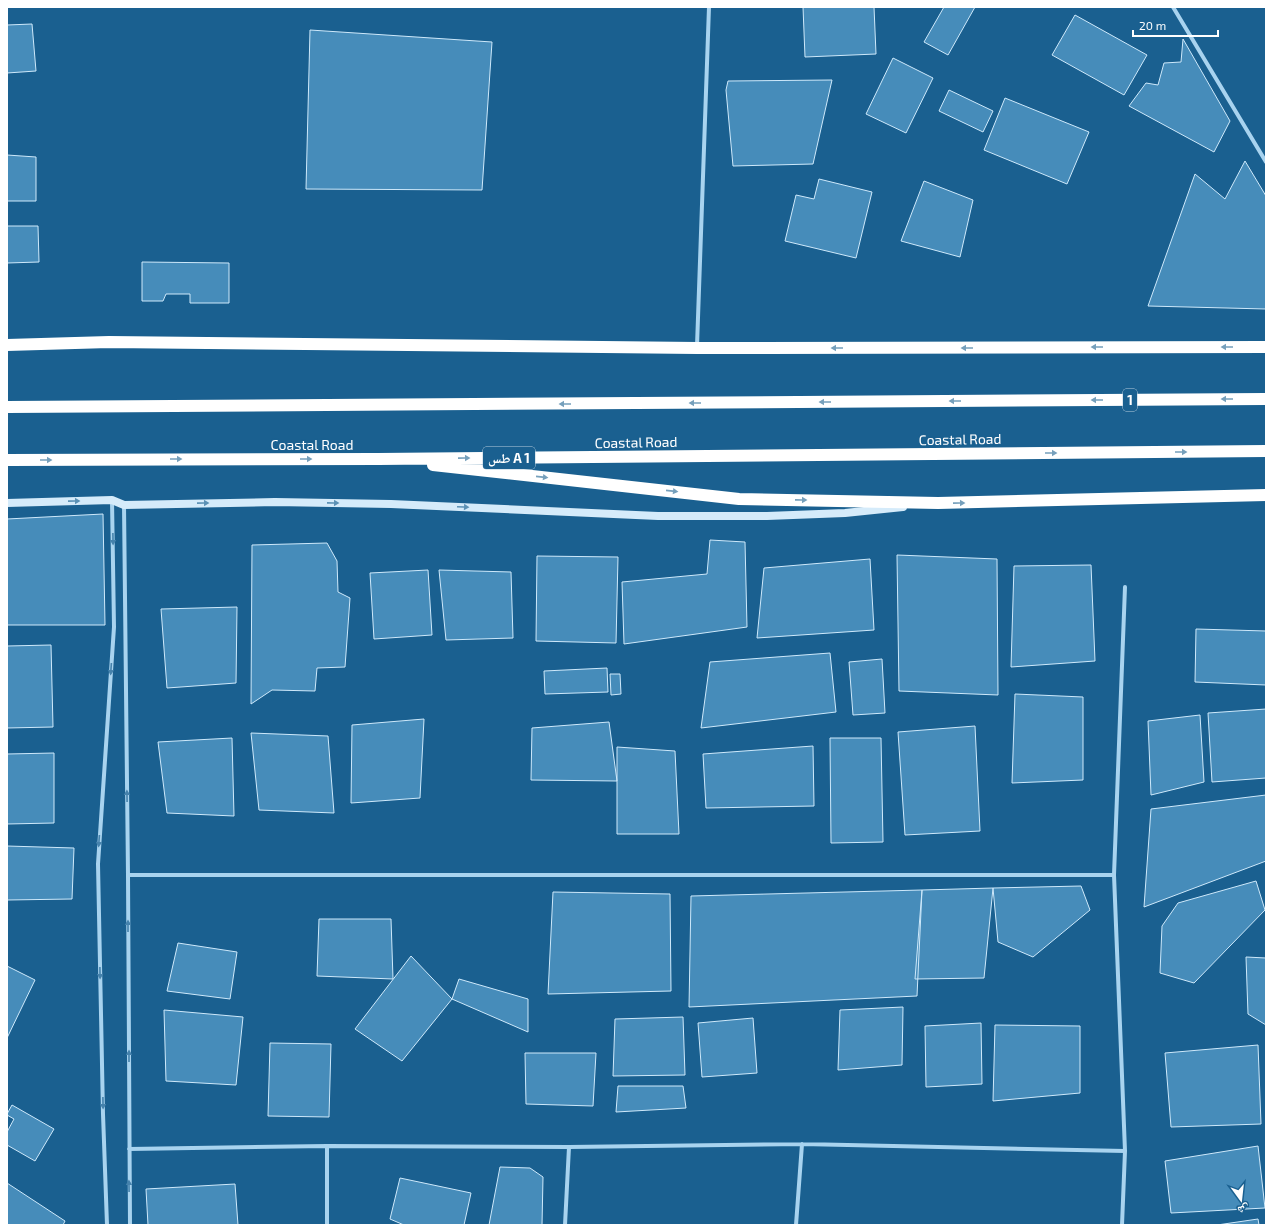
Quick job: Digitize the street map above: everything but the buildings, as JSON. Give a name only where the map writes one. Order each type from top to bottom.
[{"type":"highway","points":[[7,345],[117,342],[697,348],[1266,347]]},
{"type":"highway","name":"1","points":[[7,407],[1266,399]]},
{"type":"highway","name":"Coastal Road","points":[[7,460],[378,459],[1266,451]]},
{"type":"highway","points":[[378,459],[739,499],[938,503],[1266,495]]},
{"type":"street","points":[[697,348],[709,7]]},
{"type":"street","points":[[1173,7],[1266,162]]},
{"type":"street","points":[[7,503],[112,500],[124,505],[283,502],[391,504],[658,516],[768,516],[844,513],[938,503]]},
{"type":"street","points":[[107,1225],[98,864],[114,627],[112,500]]},
{"type":"street","points":[[124,505],[130,1225]]},
{"type":"street","points":[[1122,1225],[1125,1151],[1114,875],[1125,587]]},
{"type":"street","points":[[128,875],[1114,875]]},
{"type":"street","points":[[129,1149],[327,1146],[569,1147],[802,1144],[1125,1151]]},
{"type":"street","points":[[796,1225],[802,1144]]},
{"type":"street","points":[[326,1225],[327,1146]]},
{"type":"street","points":[[565,1225],[569,1147]]}]
